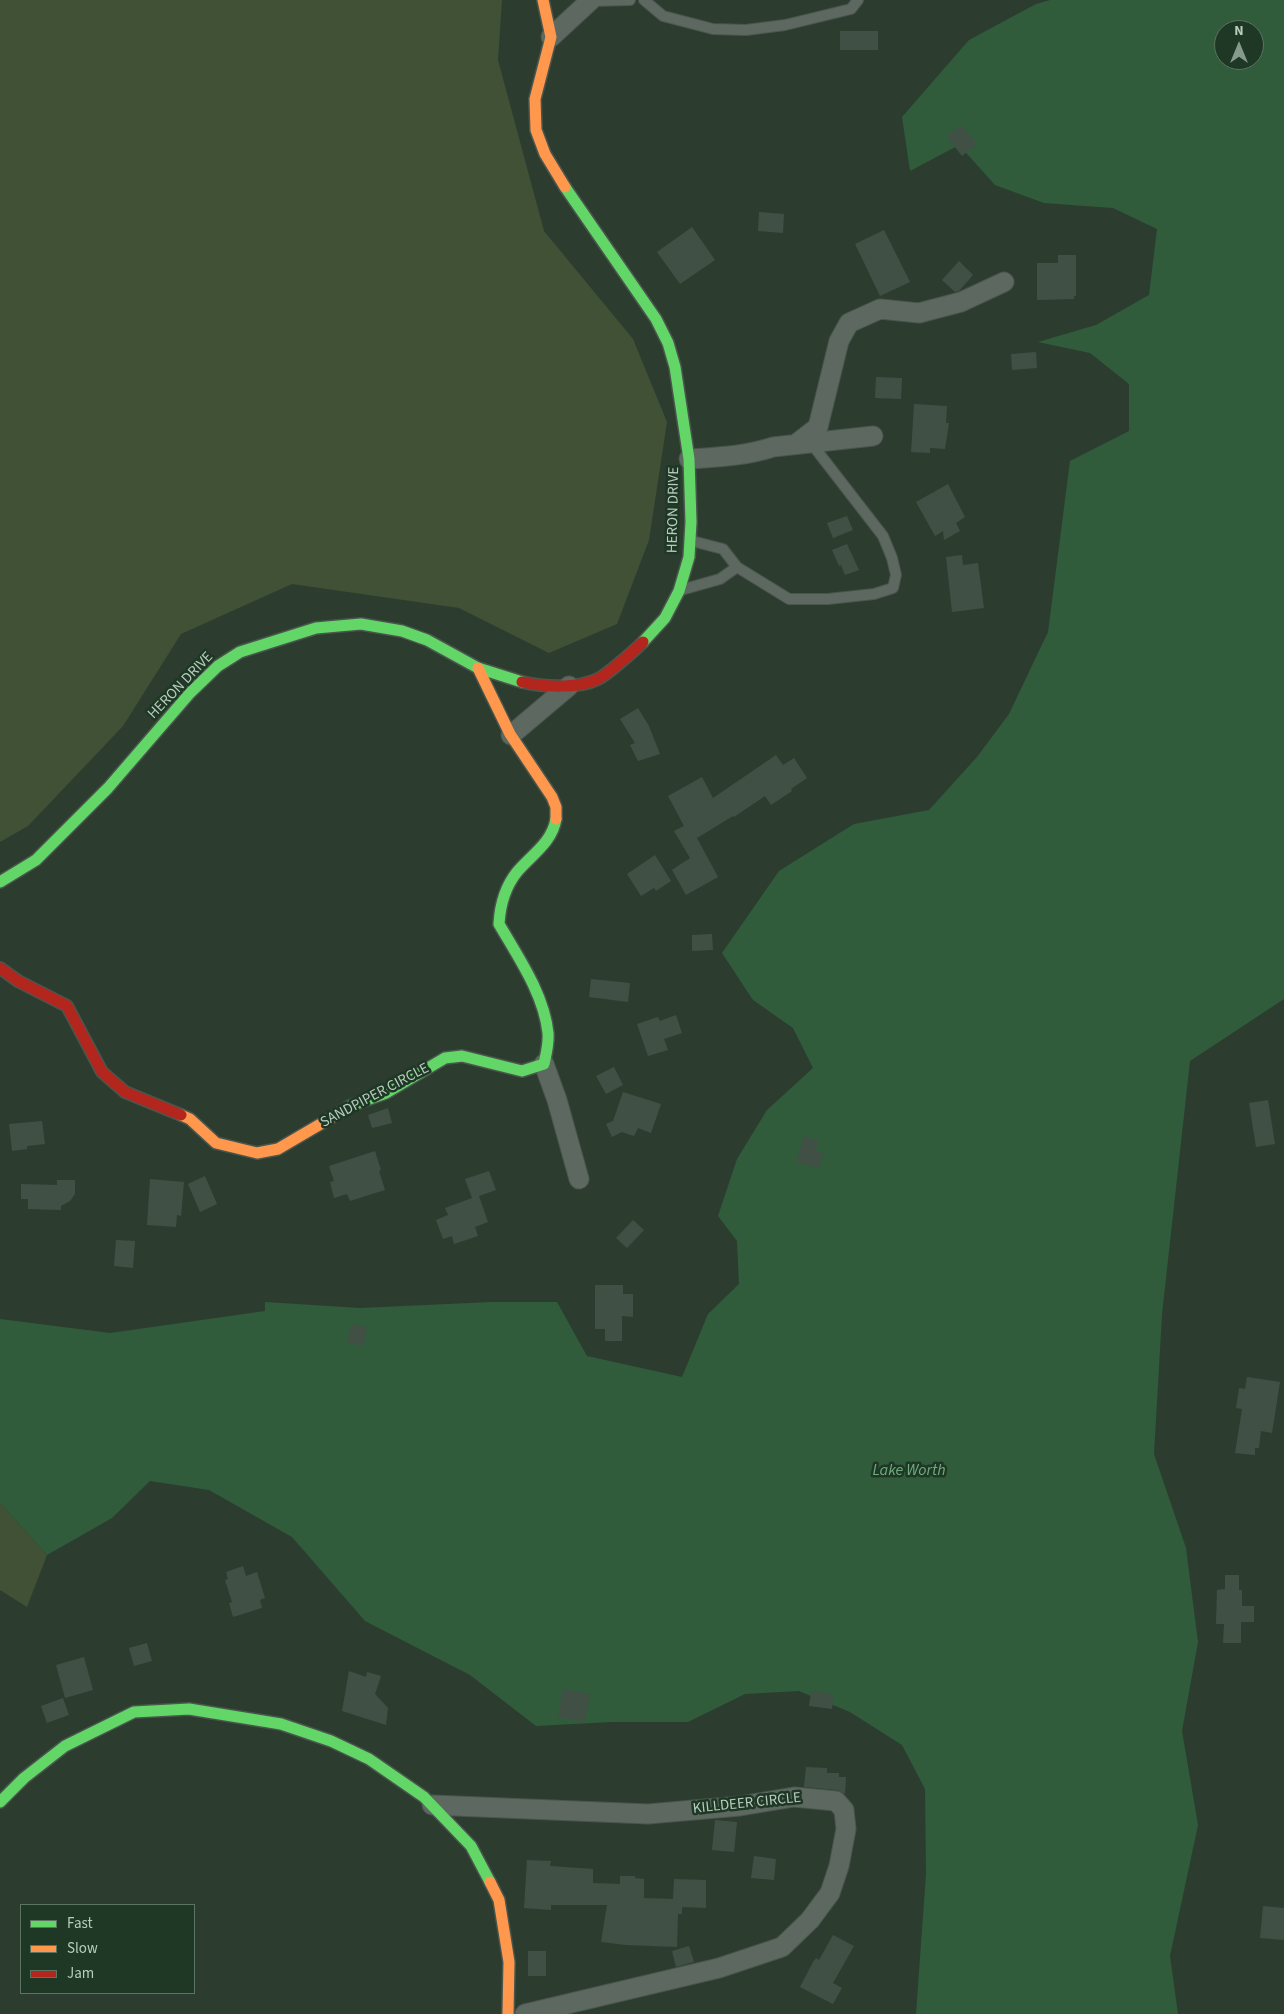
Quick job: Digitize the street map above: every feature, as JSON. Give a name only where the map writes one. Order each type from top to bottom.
[{"type":"street","name":"HERON DRIVE","points":[[0,882],[36,860],[108,788],[190,693],[218,666],[240,652],[316,628],[361,624],[402,631],[426,640],[478,668],[540,686],[569,686],[598,679],[641,644],[665,618],[679,591],[689,556],[690,541],[689,459],[675,367],[668,342],[644,300],[576,204],[545,154],[536,130],[535,99],[551,37],[543,0]]},
{"type":"street","points":[[551,37],[589,0]]},
{"type":"street","points":[[804,443],[818,427],[839,341],[849,323],[880,309],[919,313],[961,302],[1004,282]]},
{"type":"street","points":[[689,459],[733,456],[773,447],[873,436]]},
{"type":"street","points":[[478,668],[511,735],[552,796],[557,815],[552,833],[512,879],[503,900],[500,924],[532,983],[546,1023],[548,1048],[544,1064],[557,1100],[578,1179]]},
{"type":"street","points":[[511,735],[569,686]]},
{"type":"street","name":"SANDPIPER CIRCLE","points":[[0,968],[18,981],[67,1006],[102,1072],[125,1092],[190,1119],[216,1143],[250,1152],[257,1153],[278,1149],[350,1106],[386,1093],[445,1058],[462,1056],[522,1071],[544,1064]]},
{"type":"street","points":[[0,1802],[24,1778],[65,1746],[134,1712],[189,1709],[280,1724],[331,1740],[369,1759],[424,1796],[471,1846],[500,1900],[509,1962],[508,2014]]},
{"type":"street","name":"KILLDEER CIRCLE","points":[[432,1805],[648,1814],[740,1806],[794,1796],[836,1801],[844,1810],[846,1829],[839,1866],[830,1893],[810,1920],[782,1947],[719,1968],[525,2014]]},
{"type":"lane","points":[[589,0],[630,0]]},
{"type":"lane","points":[[644,0],[663,16],[713,29],[746,30],[785,25],[851,9],[858,0]]},
{"type":"lane","points":[[690,541],[723,549],[737,567],[789,599],[828,599],[874,594],[893,588],[896,575],[892,558],[883,536],[804,443]]},
{"type":"lane","points":[[679,591],[720,579],[737,567]]},
{"type":"shaded area","points":[[0,0],[502,0],[498,60],[544,231],[633,339],[667,422],[649,540],[617,624],[549,653],[459,608],[292,584],[181,634],[123,726],[28,826],[0,842]]},
{"type":"shaded area","points":[[0,1503],[47,1555],[27,1607],[0,1590]]},
{"type":"water","name":"Lake Worth","points":[[1050,0],[1284,0],[1284,999],[1190,1061],[1162,1314],[1154,1454],[1186,1548],[1198,1642],[1182,1731],[1198,1825],[1170,1956],[1178,2014],[916,2014],[926,1874],[925,1789],[902,1745],[850,1712],[799,1691],[745,1694],[688,1722],[611,1722],[536,1726],[470,1675],[365,1621],[292,1537],[209,1490],[150,1481],[112,1518],[47,1555],[0,1503],[0,1319],[110,1333],[265,1311],[265,1302],[360,1308],[492,1302],[557,1302],[587,1356],[682,1377],[708,1314],[739,1284],[737,1241],[718,1216],[737,1159],[767,1110],[813,1068],[793,1028],[753,1000],[722,953],[779,871],[854,824],[929,810],[977,757],[1009,714],[1048,632],[1070,461],[1129,431],[1129,384],[1090,353],[1038,342],[1096,325],[1149,295],[1157,229],[1113,208],[1044,203],[995,185],[959,145],[910,171],[902,117],[969,40],[1036,4]]},
{"type":"building","points":[[840,31],[878,31],[878,50],[840,50]]},
{"type":"building","points":[[961,125],[977,144],[962,156],[947,137]]},
{"type":"building","points":[[759,212],[784,214],[783,233],[758,231]]},
{"type":"building","points":[[692,227],[715,260],[680,284],[657,252]]},
{"type":"building","points":[[884,230],[910,282],[880,296],[855,244]]},
{"type":"building","points":[[1058,255],[1076,255],[1076,296],[1074,296],[1074,299],[1037,300],[1037,263],[1058,263]]},
{"type":"building","points":[[959,261],[973,275],[959,291],[955,292],[942,280]]},
{"type":"building","points":[[1036,352],[1037,368],[1012,370],[1011,354]]},
{"type":"building","points":[[876,377],[902,378],[901,399],[875,398]]},
{"type":"building","points":[[914,404],[947,406],[946,423],[949,423],[945,449],[930,448],[930,453],[911,452]]},
{"type":"building","points":[[948,484],[965,517],[956,523],[960,531],[944,540],[943,531],[935,536],[916,502]]},
{"type":"building","points":[[847,516],[853,530],[833,538],[827,523]]},
{"type":"building","points":[[847,544],[859,570],[845,575],[832,550]]},
{"type":"building","points":[[962,555],[963,565],[978,563],[984,608],[952,612],[946,557]]},
{"type":"building","points":[[638,708],[649,726],[660,754],[638,761],[630,745],[635,743],[620,719]]},
{"type":"building","points":[[776,755],[783,765],[794,758],[807,778],[771,805],[765,796],[734,817],[697,838],[718,877],[686,895],[672,870],[690,858],[674,831],[684,826],[668,796],[702,777],[713,798]]},
{"type":"building","points":[[655,855],[671,881],[656,891],[654,888],[641,896],[627,874]]},
{"type":"building","points":[[712,934],[713,950],[692,951],[692,935]]},
{"type":"building","points":[[591,979],[630,983],[628,1002],[589,997]]},
{"type":"building","points":[[676,1015],[682,1033],[664,1039],[668,1050],[648,1056],[637,1024],[658,1017],[660,1021]]},
{"type":"building","points":[[614,1067],[623,1085],[606,1094],[596,1076]]},
{"type":"building","points":[[623,1092],[661,1104],[651,1133],[638,1128],[634,1136],[622,1132],[612,1137],[606,1124],[613,1121]]},
{"type":"building","points":[[1268,1100],[1275,1144],[1256,1147],[1249,1103]]},
{"type":"building","points":[[388,1108],[392,1123],[372,1128],[368,1115]]},
{"type":"building","points":[[42,1121],[45,1144],[27,1146],[27,1149],[12,1151],[9,1124]]},
{"type":"building","points":[[804,1136],[819,1141],[816,1151],[824,1153],[819,1168],[796,1162]]},
{"type":"building","points":[[375,1151],[385,1190],[350,1201],[347,1194],[334,1198],[330,1182],[334,1181],[329,1166]]},
{"type":"building","points":[[489,1171],[496,1190],[479,1196],[488,1222],[475,1227],[478,1236],[454,1244],[452,1236],[443,1239],[436,1220],[448,1215],[445,1208],[472,1198],[465,1179]]},
{"type":"building","points":[[205,1176],[217,1204],[200,1212],[188,1184]]},
{"type":"building","points":[[150,1179],[184,1182],[181,1216],[177,1215],[176,1227],[147,1225]]},
{"type":"building","points":[[57,1180],[75,1180],[75,1194],[70,1201],[61,1206],[61,1210],[28,1209],[28,1199],[21,1199],[21,1184],[57,1185]]},
{"type":"building","points":[[633,1220],[644,1230],[627,1248],[616,1238]]},
{"type":"building","points":[[116,1240],[135,1241],[133,1268],[114,1266]]},
{"type":"building","points":[[595,1285],[623,1285],[623,1294],[633,1294],[633,1317],[622,1316],[622,1341],[605,1341],[605,1329],[595,1329]]},
{"type":"building","points":[[351,1324],[367,1327],[364,1346],[347,1343]]},
{"type":"building","points":[[1247,1377],[1280,1382],[1272,1433],[1261,1431],[1259,1448],[1255,1448],[1255,1455],[1235,1453],[1242,1409],[1236,1408],[1239,1388],[1245,1389]]},
{"type":"building","points":[[243,1566],[246,1576],[257,1572],[265,1598],[260,1600],[262,1608],[233,1617],[229,1603],[232,1602],[225,1580],[228,1579],[226,1572]]},
{"type":"building","points":[[1225,1575],[1239,1575],[1239,1590],[1242,1590],[1242,1606],[1254,1606],[1254,1622],[1241,1622],[1241,1643],[1223,1643],[1224,1624],[1216,1624],[1217,1590],[1225,1589]]},
{"type":"building","points":[[147,1643],[152,1661],[134,1666],[129,1648]]},
{"type":"building","points":[[84,1657],[93,1690],[65,1698],[56,1665]]},
{"type":"building","points":[[349,1671],[366,1677],[367,1672],[381,1676],[375,1694],[388,1708],[386,1725],[342,1711]]},
{"type":"building","points":[[563,1689],[590,1694],[585,1722],[558,1717]]},
{"type":"building","points":[[811,1691],[834,1694],[832,1709],[809,1706]]},
{"type":"building","points":[[63,1698],[69,1715],[47,1723],[41,1706]]},
{"type":"building","points":[[806,1767],[827,1768],[827,1773],[839,1773],[839,1777],[846,1777],[845,1794],[837,1790],[804,1787]]},
{"type":"building","points":[[715,1820],[737,1822],[734,1852],[712,1850]]},
{"type":"building","points":[[754,1856],[776,1859],[774,1880],[751,1878]]},
{"type":"building","points":[[527,1860],[551,1861],[550,1866],[593,1869],[593,1883],[620,1884],[620,1876],[635,1876],[635,1878],[644,1879],[644,1898],[673,1899],[674,1879],[706,1880],[706,1908],[682,1907],[682,1914],[678,1914],[677,1947],[601,1942],[607,1905],[551,1905],[551,1910],[524,1908]]},
{"type":"building","points":[[1263,1906],[1284,1908],[1284,1940],[1260,1938]]},
{"type":"building","points":[[833,1935],[854,1946],[833,1983],[842,1988],[833,2004],[800,1987],[813,1962],[816,1958],[819,1960]]},
{"type":"building","points":[[689,1946],[694,1962],[676,1967],[672,1951]]},
{"type":"building","points":[[528,1951],[546,1951],[546,1976],[528,1976]]},
{"type":"traffic: fast","points":[[565,187],[656,319],[668,343],[675,367],[689,459],[691,522],[689,557],[679,591],[665,618],[643,642]]},
{"type":"traffic: fast","points":[[0,882],[36,860],[108,788],[190,693],[218,666],[240,652],[316,628],[361,624],[402,631],[427,640],[478,668],[522,682]]},
{"type":"traffic: fast","points":[[341,1112],[350,1106],[386,1093],[445,1058],[462,1056],[522,1071],[544,1064],[548,1037],[546,1018],[536,990],[499,924],[502,904],[509,884],[517,872],[546,842],[556,819]]},
{"type":"traffic: fast","points":[[0,1802],[24,1778],[65,1746],[134,1712],[189,1709],[281,1724],[331,1741],[369,1759],[424,1797],[471,1846],[490,1882]]},
{"type":"traffic: slow","points":[[543,0],[551,37],[535,99],[536,130],[545,154],[565,187]]},
{"type":"traffic: slow","points":[[478,668],[510,734],[552,797],[556,807],[556,819]]},
{"type":"traffic: slow","points":[[181,1115],[190,1119],[216,1143],[257,1153],[278,1149],[341,1112]]},
{"type":"traffic: slow","points":[[490,1882],[499,1900],[509,1962],[508,2014]]},
{"type":"traffic: jam","points":[[522,682],[561,686],[590,682],[608,672],[643,642]]},
{"type":"traffic: jam","points":[[0,968],[18,981],[67,1006],[102,1072],[125,1092],[181,1115]]}]
